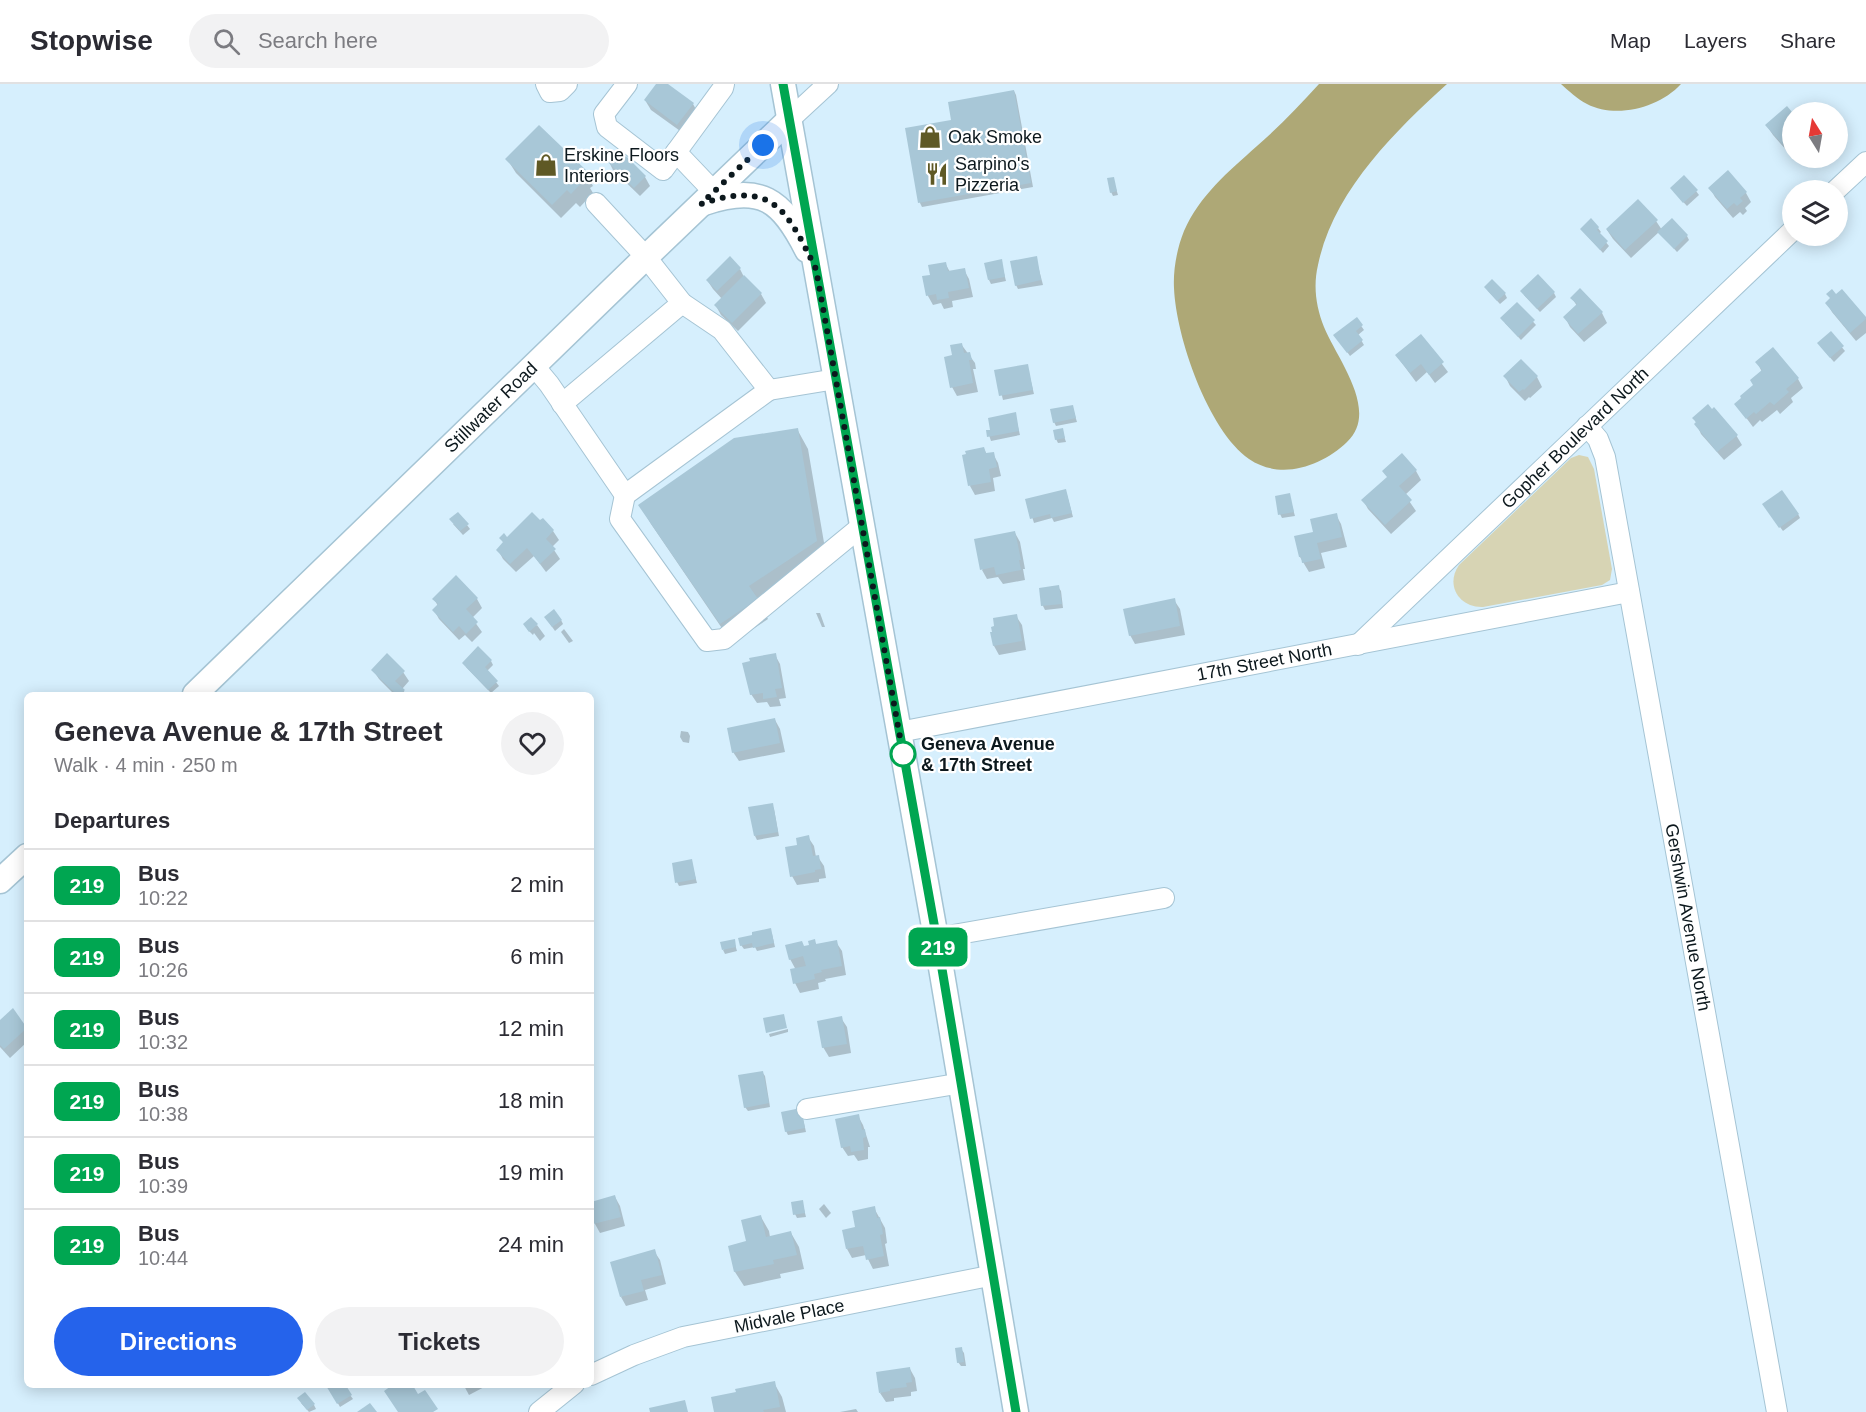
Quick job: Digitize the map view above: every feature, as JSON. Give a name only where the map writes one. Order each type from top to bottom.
[{"type":"main road","points":[[783,84],[962,1083],[1016,1412]]},
{"type":"main road","name":"Stillwater Road","points":[[197,692],[789,120]]},
{"type":"main road","points":[[708,198],[740,195],[754,196],[771,202],[790,220],[816,269]]},
{"type":"main road","points":[[0,881],[24,859]]},
{"type":"street","points":[[546,84],[550,92],[560,91],[567,84]]},
{"type":"street","points":[[627,84],[604,114],[607,127],[663,170],[724,84]]},
{"type":"street","points":[[789,120],[828,84]]},
{"type":"street","points":[[676,152],[708,198]]},
{"type":"street","points":[[1847,180],[1866,162]]},
{"type":"street","points":[[596,203],[646,257],[682,303],[722,330],[769,390]]},
{"type":"street","name":"Gopher Boulevard North","points":[[1358,645],[1782,241]]},
{"type":"street","points":[[562,404],[682,303]]},
{"type":"street","points":[[534,366],[549,384],[625,495]]},
{"type":"street","points":[[836,379],[769,390],[625,495],[620,519],[707,640],[724,639],[863,525]]},
{"type":"street","name":"Gershwin Avenue North","points":[[1587,426],[1598,439],[1605,457],[1777,1412]]},
{"type":"street","name":"17th Street North","points":[[899,732],[1629,592]]},
{"type":"street","points":[[936,938],[1164,898]]},
{"type":"street","points":[[807,1109],[962,1083]]},
{"type":"street","name":"Midvale Place","points":[[594,1374],[683,1337],[994,1275]]},
{"type":"street","points":[[539,1412],[569,1388]]},
{"type":"shaded area","points":[[1319,84],[1447,84],[1387,143],[1351,188],[1326,238],[1318,265],[1316,296],[1319,312],[1358,400],[1359,415],[1356,429],[1347,442],[1326,458],[1301,468],[1274,469],[1261,466],[1249,459],[1234,445],[1220,427],[1208,405],[1197,381],[1181,331],[1174,288],[1175,267],[1184,231],[1206,195],[1281,124]]},
{"type":"shaded area","points":[[1561,84],[1681,84],[1649,105],[1637,109],[1611,111],[1587,104]]},
{"type":"shaded area","points":[[1579,455],[1588,457],[1594,469],[1612,569],[1610,580],[1602,585],[1483,607],[1467,604],[1457,594],[1454,587],[1453,580],[1459,565],[1571,458]]},
{"type":"building","points":[[656,84],[668,84],[694,103],[677,125],[644,100]]},
{"type":"building","points":[[1014,90],[1031,183],[918,203],[905,128],[951,120],[948,102]]},
{"type":"building","points":[[1782,110],[1782,144],[1765,125]]},
{"type":"building","name":"Erskine Floors Interiors","points":[[539,125],[586,170],[582,174],[586,178],[571,194],[567,190],[552,205],[505,159]]},
{"type":"building","points":[[618,148],[646,176],[634,188],[606,160]]},
{"type":"building","points":[[1728,170],[1747,192],[1740,198],[1743,201],[1737,206],[1734,203],[1727,209],[1708,188]]},
{"type":"building","points":[[1684,175],[1698,190],[1683,203],[1670,188]]},
{"type":"building","points":[[1114,177],[1117,191],[1110,193],[1107,178]]},
{"type":"building","points":[[1638,199],[1658,220],[1625,250],[1606,229]]},
{"type":"building","points":[[1591,218],[1599,227],[1597,230],[1608,241],[1600,250],[1580,229]]},
{"type":"building","points":[[1672,218],[1688,235],[1674,249],[1657,232]]},
{"type":"building","points":[[730,256],[741,268],[717,291],[706,280]]},
{"type":"building","points":[[1037,256],[1041,280],[1015,286],[1010,261]]},
{"type":"building","points":[[1002,259],[1005,277],[988,280],[984,263]]},
{"type":"building","points":[[946,262],[948,271],[965,268],[969,288],[948,292],[949,298],[937,300],[936,294],[926,296],[922,276],[930,275],[928,265]]},
{"type":"building","points":[[1538,274],[1555,292],[1537,309],[1520,291]]},
{"type":"building","points":[[744,275],[762,293],[732,323],[714,305]]},
{"type":"building","points":[[1492,279],[1506,293],[1497,301],[1484,287]]},
{"type":"building","points":[[1580,288],[1603,312],[1578,334],[1563,317],[1577,304],[1570,298]]},
{"type":"building","points":[[1832,289],[1836,294],[1842,289],[1866,317],[1850,333],[1825,303],[1830,298],[1826,294]]},
{"type":"building","points":[[1517,302],[1535,320],[1518,337],[1500,318]]},
{"type":"building","points":[[1357,317],[1363,325],[1356,331],[1363,340],[1347,353],[1333,335]]},
{"type":"building","points":[[1831,331],[1844,346],[1830,358],[1817,343]]},
{"type":"building","points":[[1421,334],[1444,362],[1429,375],[1421,364],[1410,373],[1395,355]]},
{"type":"building","points":[[962,343],[964,353],[970,352],[973,383],[950,388],[944,357],[952,355],[950,345]]},
{"type":"building","points":[[1773,347],[1799,378],[1786,389],[1789,392],[1774,405],[1770,402],[1746,419],[1734,404],[1753,385],[1750,380],[1762,370],[1755,362]]},
{"type":"building","points":[[1521,359],[1538,376],[1519,392],[1503,376]]},
{"type":"building","points":[[1028,364],[1033,390],[999,396],[994,370]]},
{"type":"building","points":[[1708,404],[1712,409],[1714,407],[1738,435],[1717,452],[1694,424],[1696,422],[1692,418]]},
{"type":"building","points":[[1073,405],[1076,418],[1053,423],[1050,409]]},
{"type":"building","points":[[1016,412],[1019,431],[987,437],[986,430],[990,430],[988,418]]},
{"type":"building","points":[[798,428],[817,541],[749,586],[758,599],[720,624],[638,505],[734,438]]},
{"type":"building","points":[[1063,428],[1065,438],[1055,440],[1053,430]]},
{"type":"building","points":[[984,447],[986,453],[994,452],[997,467],[989,469],[991,482],[968,486],[962,455],[966,454],[965,451]]},
{"type":"building","points":[[1402,453],[1417,470],[1399,486],[1412,500],[1385,525],[1361,500],[1387,477],[1382,471]]},
{"type":"building","points":[[1066,489],[1072,513],[1051,518],[1050,514],[1030,519],[1025,499]]},
{"type":"building","points":[[1782,490],[1799,514],[1779,528],[1762,504]]},
{"type":"building","points":[[1290,493],[1294,512],[1278,515],[1275,496]]},
{"type":"building","points":[[458,512],[469,524],[460,531],[449,519]]},
{"type":"building","points":[[532,512],[540,520],[543,518],[554,530],[546,539],[556,549],[540,564],[527,548],[510,564],[496,550],[503,542],[499,538],[504,533],[507,537]]},
{"type":"building","points":[[1337,513],[1342,537],[1317,543],[1321,559],[1302,563],[1294,536],[1313,532],[1310,519]]},
{"type":"building","points":[[1015,531],[1021,570],[996,575],[994,567],[980,570],[974,539]]},
{"type":"building","points":[[456,575],[478,598],[466,609],[478,622],[466,634],[459,626],[453,632],[432,610],[438,604],[432,599]]},
{"type":"building","points":[[1059,585],[1062,604],[1041,606],[1039,588]]},
{"type":"building","points":[[1175,598],[1180,626],[1129,636],[1123,609]]},
{"type":"building","points":[[554,609],[562,620],[552,627],[544,617]]},
{"type":"building","points":[[1017,614],[1022,641],[993,646],[990,632],[992,632],[991,627],[994,626],[993,618]]},
{"type":"building","points":[[531,617],[538,624],[529,632],[523,624]]},
{"type":"building","points":[[478,646],[492,660],[485,667],[498,681],[488,690],[462,663]]},
{"type":"building","points":[[387,653],[405,671],[395,681],[405,690],[394,692],[371,670]]},
{"type":"building","points":[[776,653],[782,688],[775,689],[777,697],[763,699],[763,693],[750,695],[742,663],[750,661],[749,658]]},
{"type":"building","points":[[775,718],[780,743],[732,753],[727,728]]},
{"type":"building","points":[[773,803],[778,832],[754,836],[748,807]]},
{"type":"building","points":[[809,835],[813,856],[819,855],[821,869],[790,877],[785,847],[797,845],[796,838]]},
{"type":"building","points":[[692,859],[696,879],[675,883],[672,863]]},
{"type":"building","points":[[771,928],[774,943],[753,948],[752,943],[740,946],[738,938]]},
{"type":"building","points":[[735,939],[736,947],[722,950],[720,942]]},
{"type":"building","points":[[815,939],[816,944],[837,940],[842,966],[821,970],[822,972],[814,974],[815,979],[793,984],[790,969],[806,966],[803,956],[789,960],[785,945],[802,941],[804,946],[809,945],[808,941]]},
{"type":"building","points":[[13,1008],[24,1024],[24,1031],[4,1049],[0,1045],[0,1020]]},
{"type":"building","points":[[784,1014],[787,1028],[766,1033],[763,1018]]},
{"type":"building","points":[[842,1016],[847,1044],[822,1048],[817,1021]]},
{"type":"building","points":[[763,1071],[769,1103],[744,1108],[738,1075]]},
{"type":"building","points":[[801,1108],[805,1128],[785,1132],[781,1112]]},
{"type":"building","points":[[859,1114],[862,1130],[865,1129],[864,1150],[851,1152],[850,1146],[841,1148],[835,1119]]},
{"type":"building","points":[[615,1195],[621,1217],[594,1224],[594,1201]]},
{"type":"building","points":[[803,1200],[805,1213],[793,1215],[791,1202]]},
{"type":"building","points":[[875,1206],[877,1218],[880,1217],[883,1234],[880,1235],[884,1256],[866,1260],[863,1246],[846,1249],[842,1230],[855,1227],[852,1211]]},
{"type":"building","points":[[761,1215],[766,1237],[791,1231],[797,1255],[773,1260],[774,1264],[734,1272],[728,1246],[746,1241],[741,1220]]},
{"type":"building","points":[[655,1249],[662,1275],[641,1280],[644,1291],[620,1297],[610,1262]]},
{"type":"building","points":[[962,1347],[964,1362],[957,1363],[955,1348]]},
{"type":"building","points":[[910,1367],[912,1382],[906,1383],[907,1387],[879,1393],[876,1372]]},
{"type":"building","points":[[775,1381],[780,1407],[763,1410],[764,1412],[714,1412],[711,1397],[736,1392],[735,1389]]},
{"type":"building","points":[[327,1388],[348,1388],[352,1395],[337,1404]]},
{"type":"building","points":[[388,1388],[414,1388],[418,1394],[425,1390],[438,1409],[433,1412],[398,1412],[384,1391]]},
{"type":"building","points":[[305,1392],[315,1404],[307,1410],[297,1398]]},
{"type":"building","points":[[685,1400],[688,1412],[650,1412],[649,1408]]},
{"type":"building","points":[[370,1403],[377,1412],[357,1412]]},
{"type":"bus line","name":"219","points":[[783,84],[940,957],[1016,1412]]},
{"type":"place","name":"Oak Smoke","points":[[930,137]]},
{"type":"place","name":"Erskine Floors Interiors","points":[[546,165]]},
{"type":"place","name":"Sarpino's Pizzeria","points":[[937,174]]},
{"type":"place","name":"Geneva Avenue & 17th Street","points":[[903,754]]},
{"type":"route","points":[[763,145],[701,204],[726,196],[740,195],[761,197],[771,202],[790,220],[816,269],[903,754]]}]
